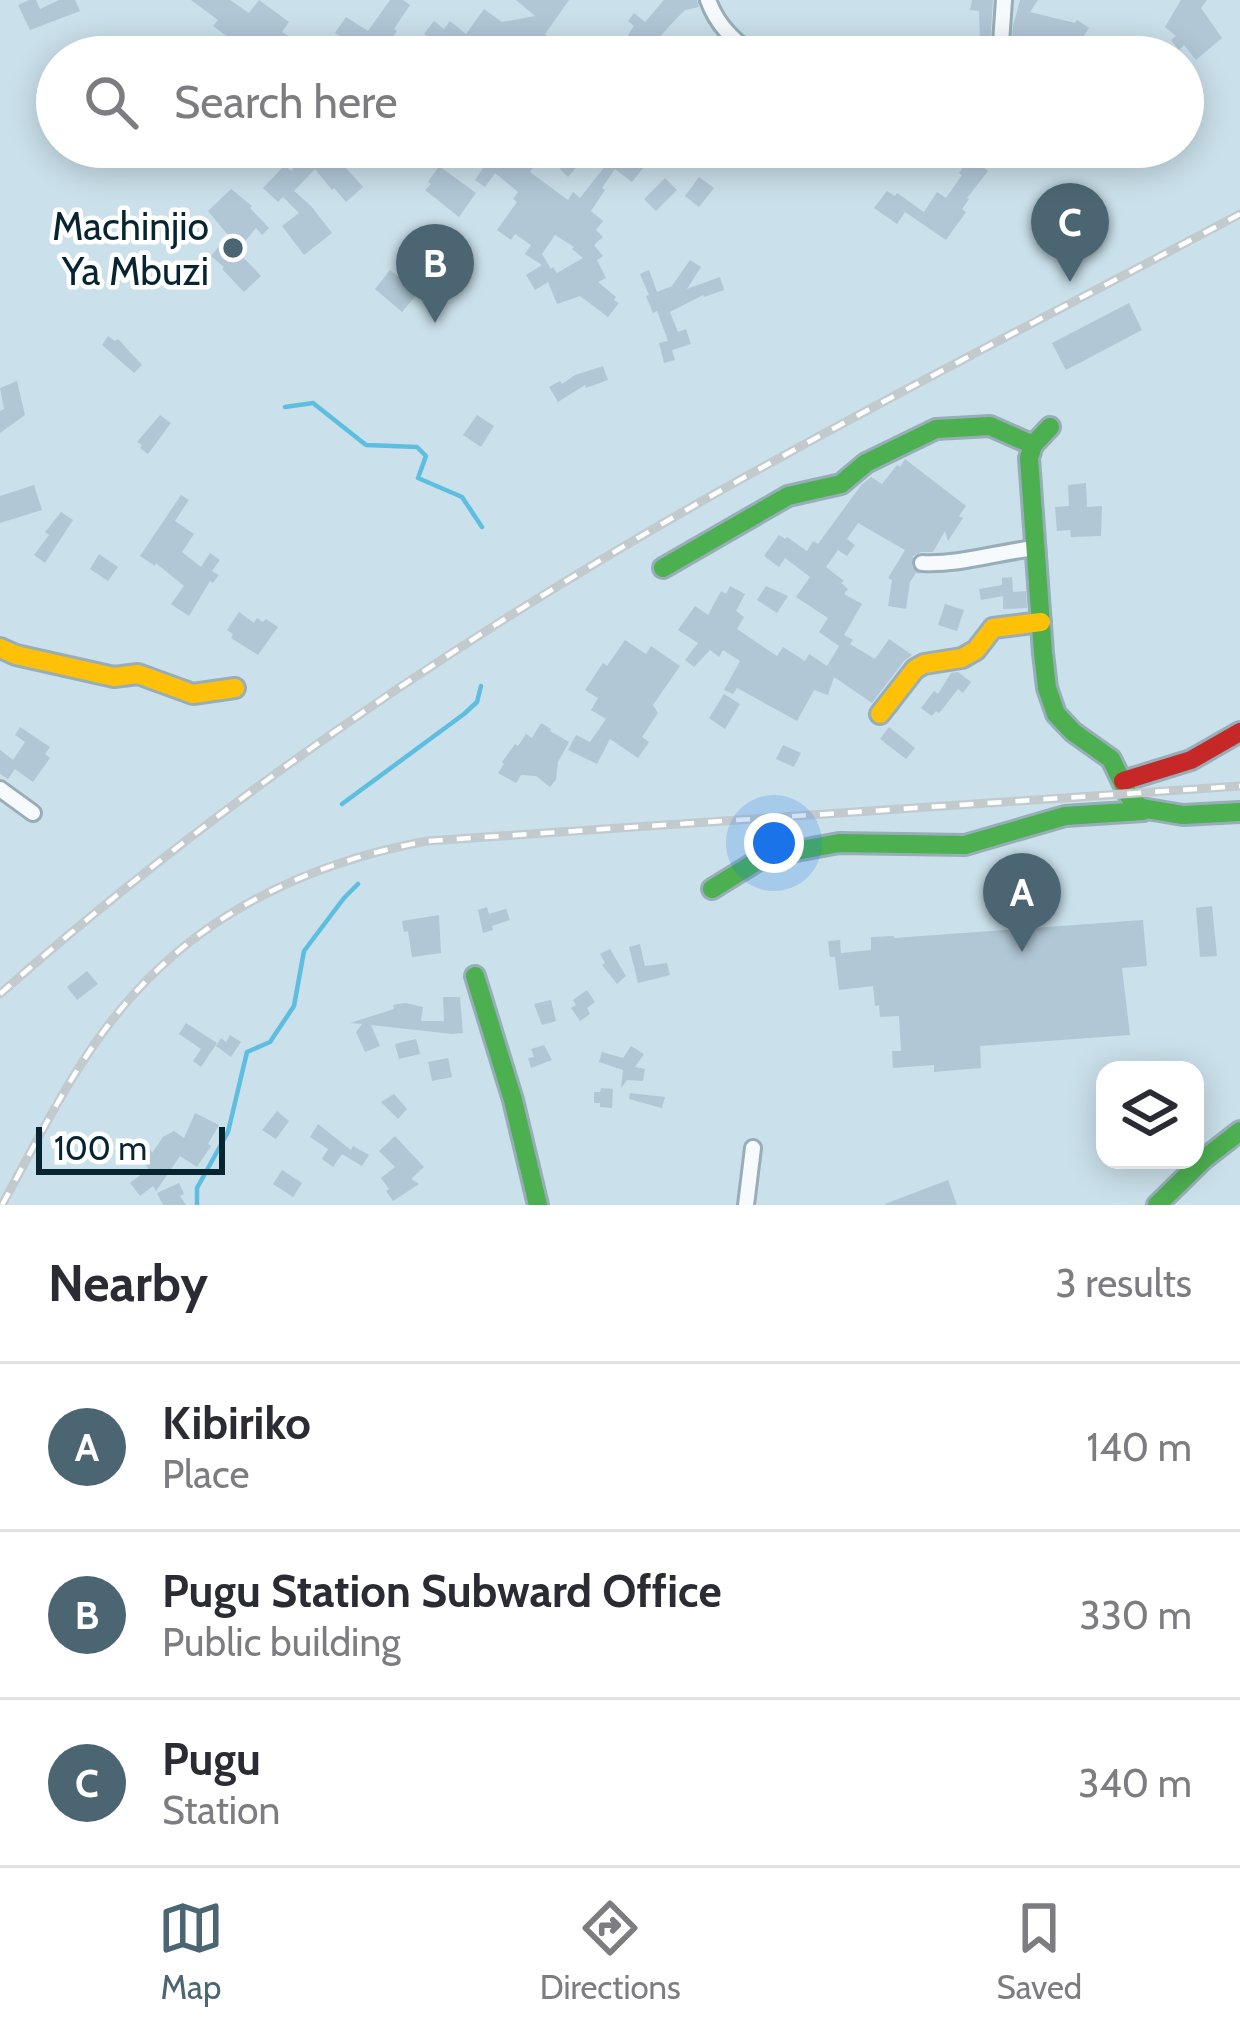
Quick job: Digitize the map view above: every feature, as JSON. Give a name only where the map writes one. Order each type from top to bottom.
[{"type":"street","points":[[708,0],[732,36]]},
{"type":"street","points":[[1001,36],[1004,0]]},
{"type":"street","points":[[663,568],[788,496],[841,484],[866,463],[936,429],[990,426],[1033,445]]},
{"type":"street","points":[[1050,427],[1033,445],[1029,458],[1051,703],[1073,733],[1109,756],[1143,811]]},
{"type":"street","points":[[922,563],[949,564],[1036,548]]},
{"type":"street","points":[[880,713],[915,669],[962,658],[976,650],[993,628],[1041,622]]},
{"type":"street","points":[[0,648],[65,668],[115,677],[137,674],[194,694],[235,688]]},
{"type":"street","points":[[1123,781],[1191,760],[1240,731]]},
{"type":"street","points":[[0,789],[33,813]]},
{"type":"street","points":[[712,889],[764,857],[839,843],[965,845],[1065,816],[1240,812]]},
{"type":"street","points":[[475,976],[513,1100],[538,1205]]},
{"type":"street","points":[[1157,1205],[1240,1131]]},
{"type":"street","points":[[746,1205],[753,1148]]},
{"type":"building","points":[[36,0],[40,9],[59,0],[75,0],[80,11],[30,30],[18,5]]},
{"type":"building","points":[[191,0],[230,0],[249,13],[259,0],[289,22],[282,32],[288,36],[227,36],[213,26],[218,20]]},
{"type":"building","points":[[390,0],[410,5],[394,36],[335,33],[346,17],[368,31]]},
{"type":"building","points":[[516,0],[569,0],[547,36],[424,34],[434,21],[444,29],[450,21],[466,34],[484,9],[502,22],[535,16]]},
{"type":"building","points":[[664,0],[697,0],[699,7],[685,10],[661,36],[628,35],[634,26],[628,21],[634,13],[645,22]]},
{"type":"building","points":[[972,0],[993,0],[990,36],[980,36],[979,11],[970,10]]},
{"type":"building","points":[[1020,0],[1038,0],[1030,12],[1077,20],[1089,28],[1084,36],[1012,36]]},
{"type":"building","points":[[1181,0],[1207,0],[1201,8],[1222,38],[1204,53],[1204,36],[1176,36],[1165,27]]},
{"type":"building","points":[[282,168],[294,168],[346,168],[363,187],[346,202],[315,169],[294,191],[332,233],[304,255],[282,226],[299,213],[283,197],[278,202],[263,188]]},
{"type":"building","points":[[442,168],[476,193],[459,217],[425,190]]},
{"type":"building","points":[[483,168],[533,168],[530,172],[568,200],[573,192],[580,198],[604,168],[643,168],[632,182],[615,169],[591,211],[603,221],[596,230],[603,237],[594,245],[603,256],[597,260],[606,278],[598,282],[619,303],[608,317],[580,296],[557,304],[548,282],[535,290],[526,275],[542,265],[525,254],[531,245],[515,234],[511,240],[497,230],[517,202],[513,199],[518,192],[495,173],[485,187],[475,180]],"holes":[[[555,235],[583,258],[557,273],[542,254]]]},
{"type":"building","points":[[963,168],[988,171],[967,198],[962,209],[966,212],[946,240],[905,212],[897,224],[874,208],[887,191],[924,212],[937,192],[946,198]]},
{"type":"building","points":[[699,177],[714,188],[699,207],[685,196]]},
{"type":"building","points":[[665,178],[677,190],[656,211],[644,199]]},
{"type":"building","points":[[231,189],[269,228],[262,235],[256,228],[242,245],[247,250],[242,256],[261,276],[244,292],[211,256],[228,235],[208,211]]},
{"type":"building","points":[[690,260],[701,267],[687,289],[720,277],[724,290],[670,312],[678,332],[686,329],[691,344],[672,350],[675,360],[664,363],[659,343],[668,341],[640,274],[649,270],[657,292],[672,286]]},
{"type":"building","points":[[390,270],[418,293],[402,312],[375,289]]},
{"type":"building","points":[[1129,303],[1142,330],[1066,370],[1052,343]]},
{"type":"building","points":[[108,336],[118,339],[142,365],[134,373],[102,345]]},
{"type":"building","points":[[603,366],[608,380],[585,385],[558,402],[549,387],[562,384]]},
{"type":"building","points":[[17,381],[25,415],[0,433],[0,411],[4,409],[0,388]]},
{"type":"building","points":[[160,415],[171,423],[148,454],[137,442]]},
{"type":"building","points":[[477,415],[494,426],[481,447],[463,435]]},
{"type":"building","points":[[905,459],[966,506],[948,541],[945,531],[933,552],[913,556],[912,567],[921,574],[916,573],[910,582],[906,609],[888,606],[892,580],[888,578],[905,550],[858,523],[847,539],[855,545],[847,556],[838,550],[826,567],[844,581],[848,589],[844,594],[862,604],[844,635],[853,640],[850,644],[875,659],[889,639],[912,655],[872,703],[834,677],[828,695],[814,690],[797,721],[737,688],[733,694],[724,690],[740,661],[723,650],[719,657],[710,650],[694,667],[685,660],[698,643],[678,630],[695,606],[708,615],[721,591],[726,594],[730,586],[745,594],[736,611],[744,617],[737,629],[777,656],[783,647],[805,661],[809,654],[827,666],[839,646],[819,632],[828,618],[796,597],[810,577],[785,558],[779,567],[764,556],[779,535],[807,551],[813,541],[818,544],[862,484],[871,477],[882,484]]},
{"type":"building","points":[[1086,483],[1087,507],[1102,506],[1101,536],[1071,537],[1070,530],[1057,531],[1055,507],[1069,506],[1068,485]]},
{"type":"building","points":[[34,485],[42,510],[0,523],[0,496]]},
{"type":"building","points":[[181,495],[189,500],[175,521],[194,534],[182,552],[201,567],[210,553],[220,560],[212,571],[219,575],[210,581],[189,616],[171,604],[184,586],[140,556]]},
{"type":"building","points":[[61,512],[73,520],[45,563],[34,555]]},
{"type":"building","points":[[99,554],[118,567],[108,581],[90,569]]},
{"type":"building","points":[[1012,577],[1013,592],[1026,591],[1027,608],[1003,609],[1003,596],[981,600],[979,589],[1002,585],[1002,578]]},
{"type":"building","points":[[766,586],[788,596],[777,613],[757,600]]},
{"type":"building","points":[[945,604],[964,610],[957,631],[938,625]]},
{"type":"building","points":[[239,612],[254,623],[257,618],[266,619],[278,627],[258,655],[231,638],[227,630]]},
{"type":"building","points":[[625,640],[646,654],[651,646],[680,666],[653,705],[658,713],[642,737],[649,742],[638,758],[610,739],[597,764],[568,750],[576,735],[590,742],[606,719],[591,710],[598,698],[585,690]]},
{"type":"building","points":[[958,672],[971,682],[963,693],[958,689],[932,716],[921,708],[934,691],[938,694],[951,673]]},
{"type":"building","points":[[724,694],[740,704],[725,729],[709,718]]},
{"type":"building","points":[[541,723],[569,742],[550,787],[536,776],[521,775],[516,783],[498,773],[515,744],[526,734],[532,738]]},
{"type":"building","points":[[20,727],[50,747],[45,754],[50,758],[33,782],[15,769],[8,779],[0,774],[0,750],[13,760],[25,742],[15,735]]},
{"type":"building","points":[[889,727],[915,748],[906,759],[880,739]]},
{"type":"building","points":[[783,745],[801,753],[794,767],[776,759]]},
{"type":"building","points":[[1212,906],[1217,956],[1200,957],[1196,908]]},
{"type":"building","points":[[487,907],[489,914],[506,909],[510,920],[483,933],[478,910]]},
{"type":"building","points":[[439,915],[441,953],[412,957],[402,921]]},
{"type":"building","points":[[1143,920],[1147,966],[1122,968],[1130,1035],[980,1046],[981,1068],[934,1072],[934,1065],[893,1068],[892,1051],[901,1051],[899,1016],[880,1017],[873,986],[839,990],[828,941],[840,940],[841,953],[871,950],[871,937]]},
{"type":"building","points":[[640,944],[645,966],[667,963],[670,975],[638,983],[629,947]]},
{"type":"building","points":[[610,949],[626,976],[617,984],[602,965],[600,954]]},
{"type":"building","points":[[87,971],[98,984],[77,1000],[67,987]]},
{"type":"building","points":[[587,990],[595,1002],[580,1021],[571,1008],[576,1005],[573,1000]]},
{"type":"building","points":[[443,997],[460,997],[463,1033],[371,1025],[380,1046],[365,1052],[356,1032],[362,1024],[350,1023],[405,1003],[423,1007],[421,1021],[444,1021]]},
{"type":"building","points":[[551,1000],[556,1021],[542,1025],[534,1004]]},
{"type":"building","points":[[186,1023],[217,1043],[201,1067],[193,1061],[201,1049],[179,1034]]},
{"type":"building","points":[[230,1035],[241,1042],[231,1057],[216,1046]]},
{"type":"building","points":[[416,1039],[420,1054],[399,1059],[395,1044]]},
{"type":"building","points":[[544,1045],[552,1060],[531,1068],[531,1049]]},
{"type":"building","points":[[631,1046],[644,1054],[635,1067],[645,1069],[643,1081],[627,1080],[621,1088],[623,1070],[599,1062],[602,1052],[623,1058]]},
{"type":"building","points":[[448,1058],[452,1077],[432,1081],[428,1062]]},
{"type":"building","points":[[613,1089],[612,1108],[594,1103],[594,1092]]},
{"type":"building","points":[[630,1093],[665,1097],[662,1108],[629,1099]]},
{"type":"building","points":[[394,1094],[407,1109],[398,1119],[381,1102]]},
{"type":"building","points":[[277,1111],[289,1121],[276,1139],[262,1130]]},
{"type":"building","points":[[195,1113],[219,1125],[211,1146],[197,1167],[180,1156],[156,1191],[153,1186],[140,1196],[130,1183],[148,1169],[138,1149],[148,1144],[152,1153],[174,1131],[184,1138]]},
{"type":"building","points":[[318,1124],[351,1150],[353,1146],[369,1155],[362,1166],[342,1154],[333,1167],[322,1159],[328,1149],[310,1137]]},
{"type":"building","points":[[395,1136],[424,1167],[411,1179],[419,1184],[393,1201],[381,1178],[395,1167],[379,1151]]},
{"type":"building","points":[[282,1170],[302,1183],[293,1197],[273,1184]]},
{"type":"building","points":[[948,1180],[957,1205],[885,1205],[885,1204]]},
{"type":"building","points":[[179,1183],[186,1205],[163,1205],[157,1193]]},
{"type":"waterway","points":[[285,407],[313,403],[366,445],[417,447],[426,456],[418,478],[462,497],[482,527]]},
{"type":"waterway","points":[[342,804],[464,714],[477,702],[481,686]]},
{"type":"waterway","points":[[197,1205],[197,1188],[228,1132],[247,1052],[270,1042],[294,1006],[304,951],[358,884]]},
{"type":"railway","points":[[0,994],[246,795],[508,617],[756,471],[1240,214]]},
{"type":"railway","points":[[2,1205],[95,1044],[163,964],[196,937],[267,893],[344,862],[427,841],[1240,786]]},
{"type":"traffic: fast","points":[[663,568],[788,496],[841,484],[866,463],[936,429],[990,426],[1033,445]]},
{"type":"traffic: fast","points":[[1050,427],[1033,445],[1029,458],[1043,653],[1056,714],[1111,759],[1129,796],[1141,808],[1183,815],[1240,812]]},
{"type":"traffic: fast","points":[[712,889],[764,857],[839,843],[965,845],[1065,816],[1143,811]]},
{"type":"traffic: fast","points":[[475,976],[513,1100],[538,1205]]},
{"type":"traffic: fast","points":[[1157,1205],[1240,1131]]},
{"type":"traffic: slow","points":[[880,714],[915,669],[962,658],[976,650],[993,628],[1041,622]]},
{"type":"traffic: slow","points":[[0,648],[114,677],[138,674],[193,694],[235,688]]},
{"type":"traffic: jam","points":[[1123,781],[1191,760],[1240,732]]},
{"type":"place","name":"Machinjio Ya Mbuzi","points":[[233,248]]},
{"type":"place","name":"Pugu","points":[[1070,282]]},
{"type":"place","name":"Pugu Station Subward Office","points":[[435,323]]},
{"type":"place","name":"Kibiriko","points":[[1022,952]]}]
